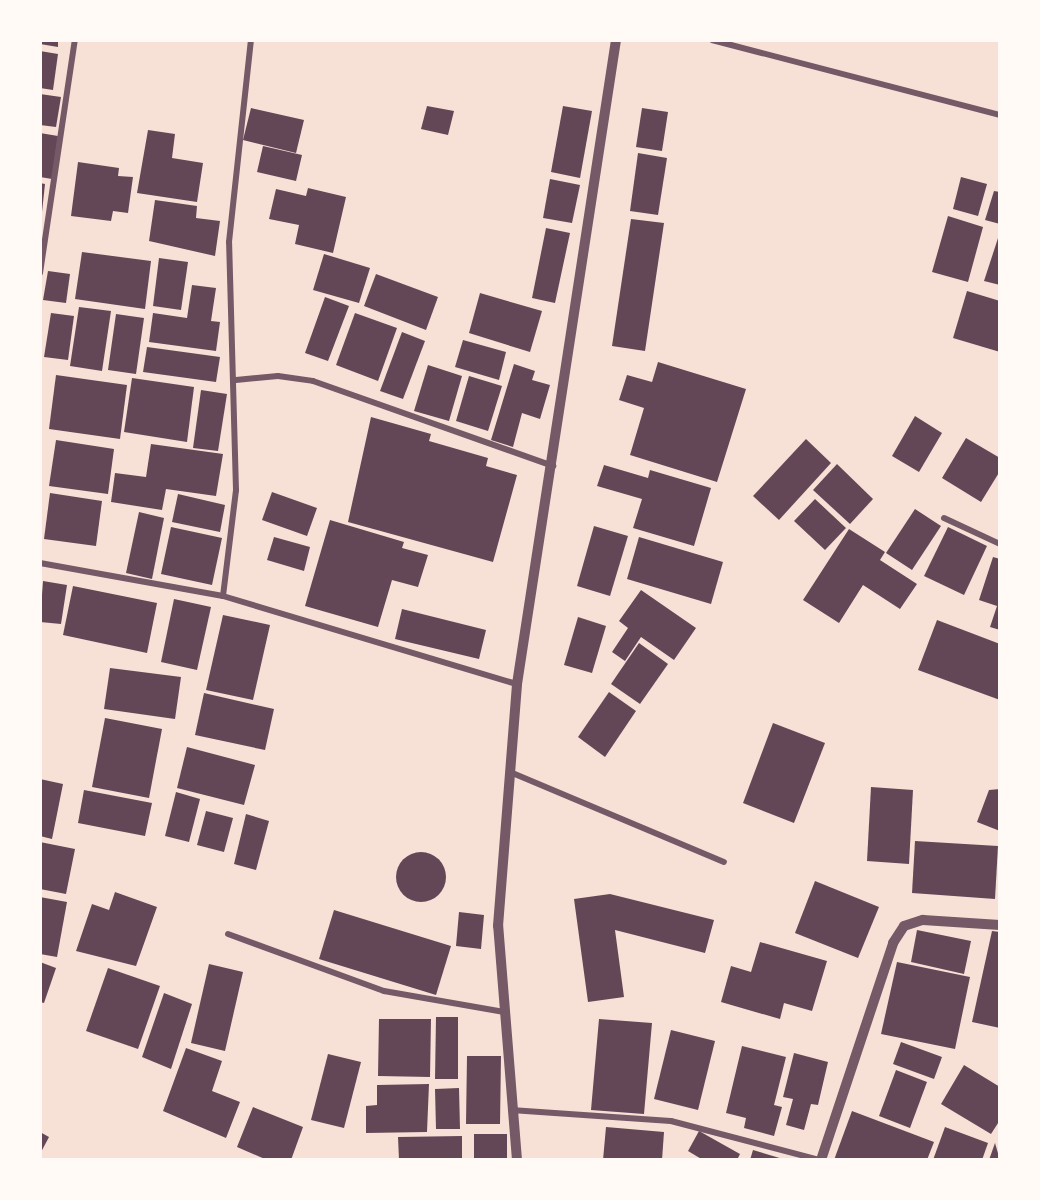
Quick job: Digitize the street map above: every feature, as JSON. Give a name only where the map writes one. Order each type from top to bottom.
[{"type":"street","points":[[40,273],[75,40]]},
{"type":"street","points":[[223,596],[236,490],[236,380],[229,326],[229,230],[251,40]]},
{"type":"street","points":[[517,1160],[510,1110],[498,926],[517,684],[554,466],[616,40]]},
{"type":"street","points":[[712,40],[999,115]]},
{"type":"street","points":[[236,380],[278,376],[313,381],[554,466]]},
{"type":"street","points":[[944,518],[999,544]]},
{"type":"street","points":[[40,563],[223,596],[517,684]]},
{"type":"street","points":[[510,772],[724,862]]},
{"type":"street","points":[[510,1110],[671,1121],[820,1160],[893,943],[904,926],[923,920],[999,925]]},
{"type":"street","points":[[228,934],[384,991],[504,1012]]},
{"type":"building","points":[[40,40],[58,40],[58,47],[40,44]]},
{"type":"building","points":[[40,51],[58,54],[53,90],[40,88]]},
{"type":"building","points":[[40,94],[61,97],[56,127],[40,125]]},
{"type":"building","points":[[427,106],[454,111],[448,135],[421,129]]},
{"type":"building","points":[[563,106],[592,111],[580,178],[551,172]]},
{"type":"building","points":[[251,108],[304,120],[296,153],[243,140]]},
{"type":"building","points":[[642,108],[668,112],[662,151],[636,147]]},
{"type":"building","points":[[148,130],[175,134],[172,158],[203,163],[197,202],[137,193]]},
{"type":"building","points":[[40,133],[58,136],[52,179],[40,177]]},
{"type":"building","points":[[263,146],[302,155],[296,181],[257,172]]},
{"type":"building","points":[[638,153],[667,158],[658,215],[630,211]]},
{"type":"building","points":[[78,162],[119,168],[118,176],[133,177],[128,213],[113,211],[111,221],[71,216]]},
{"type":"building","points":[[961,177],[987,184],[978,216],[953,209]]},
{"type":"building","points":[[550,179],[580,185],[572,223],[543,218]]},
{"type":"building","points":[[40,183],[45,184],[42,212],[40,212]]},
{"type":"building","points":[[308,188],[346,197],[333,253],[295,244],[299,225],[269,219],[276,189],[306,196]]},
{"type":"building","points":[[994,191],[1000,192],[1000,224],[985,220]]},
{"type":"building","points":[[155,200],[197,206],[196,218],[220,221],[215,256],[149,241]]},
{"type":"building","points":[[948,216],[983,227],[968,282],[932,272]]},
{"type":"building","points":[[631,219],[664,223],[645,351],[612,346]]},
{"type":"building","points":[[546,228],[570,233],[555,303],[532,298]]},
{"type":"building","points":[[1000,232],[1000,285],[984,281]]},
{"type":"building","points":[[82,252],[151,261],[145,309],[75,299]]},
{"type":"building","points":[[324,254],[370,268],[359,303],[313,290]]},
{"type":"building","points":[[159,258],[188,262],[181,310],[153,306]]},
{"type":"building","points":[[48,271],[70,274],[66,303],[43,300]]},
{"type":"building","points":[[376,274],[438,297],[426,330],[364,306]]},
{"type":"building","points":[[192,285],[216,288],[211,321],[220,322],[216,351],[149,342],[153,313],[187,318]]},
{"type":"building","points":[[967,291],[1000,301],[1000,352],[953,338]]},
{"type":"building","points":[[480,293],[542,311],[530,352],[469,333]]},
{"type":"building","points":[[325,297],[349,306],[328,361],[305,353]]},
{"type":"building","points":[[79,307],[111,311],[102,371],[70,366]]},
{"type":"building","points":[[51,313],[74,316],[68,360],[44,357]]},
{"type":"building","points":[[355,313],[397,328],[378,381],[336,365]]},
{"type":"building","points":[[116,314],[144,318],[136,374],[108,370]]},
{"type":"building","points":[[402,332],[425,341],[403,399],[380,391]]},
{"type":"building","points":[[463,340],[506,352],[499,380],[455,367]]},
{"type":"building","points":[[147,347],[220,357],[216,382],[143,372]]},
{"type":"building","points":[[658,362],[746,389],[717,482],[630,455],[644,408],[619,400],[627,375],[652,382]]},
{"type":"building","points":[[514,364],[535,371],[532,380],[550,385],[540,419],[522,413],[513,447],[491,440]]},
{"type":"building","points":[[428,365],[462,376],[449,421],[414,411]]},
{"type":"building","points":[[56,375],[127,385],[120,439],[49,429]]},
{"type":"building","points":[[469,376],[502,386],[488,431],[456,421]]},
{"type":"building","points":[[132,378],[194,387],[187,442],[124,432]]},
{"type":"building","points":[[201,390],[227,394],[218,451],[193,448]]},
{"type":"building","points":[[915,416],[942,433],[919,472],[892,456]]},
{"type":"building","points":[[371,417],[431,434],[429,441],[488,458],[486,466],[517,475],[493,562],[348,522]]},
{"type":"building","points":[[966,438],[1000,458],[1000,471],[981,502],[942,478]]},
{"type":"building","points":[[806,439],[831,463],[779,520],[753,496]]},
{"type":"building","points":[[56,440],[114,449],[108,494],[49,486]]},
{"type":"building","points":[[151,444],[223,454],[216,496],[166,489],[162,510],[111,502],[115,473],[146,477]]},
{"type":"building","points":[[837,464],[873,499],[850,524],[813,490]]},
{"type":"building","points":[[604,465],[648,478],[650,470],[711,488],[694,546],[633,528],[642,499],[597,486]]},
{"type":"building","points":[[272,492],[317,508],[307,536],[262,520]]},
{"type":"building","points":[[50,493],[102,501],[96,546],[44,539]]},
{"type":"building","points":[[178,494],[225,505],[220,532],[172,522]]},
{"type":"building","points":[[815,499],[846,528],[825,550],[794,521]]},
{"type":"building","points":[[915,509],[941,526],[912,570],[886,553]]},
{"type":"building","points":[[139,512],[164,518],[152,579],[126,573]]},
{"type":"building","points":[[330,520],[404,542],[402,548],[428,555],[418,587],[392,580],[378,627],[305,606]]},
{"type":"building","points":[[594,526],[628,536],[610,596],[577,586]]},
{"type":"building","points":[[171,527],[222,538],[212,585],[161,574]]},
{"type":"building","points":[[948,527],[987,546],[964,595],[924,576]]},
{"type":"building","points":[[849,529],[885,552],[880,560],[917,584],[900,609],[863,585],[839,623],[803,600]]},
{"type":"building","points":[[274,537],[310,547],[304,571],[267,560]]},
{"type":"building","points":[[639,537],[723,562],[711,604],[627,579]]},
{"type":"building","points":[[993,557],[1000,559],[1000,630],[990,627],[997,606],[979,600]]},
{"type":"building","points":[[43,581],[67,585],[61,624],[40,622]]},
{"type":"building","points":[[73,586],[157,603],[147,653],[63,635]]},
{"type":"building","points":[[641,590],[696,628],[674,660],[641,637],[625,661],[612,652],[628,628],[619,621]]},
{"type":"building","points":[[174,599],[211,607],[197,670],[161,662]]},
{"type":"building","points":[[402,609],[486,630],[479,659],[395,639]]},
{"type":"building","points":[[223,615],[270,625],[253,700],[206,690]]},
{"type":"building","points":[[578,617],[606,626],[592,673],[564,665]]},
{"type":"building","points":[[937,620],[1000,644],[1000,700],[918,670]]},
{"type":"building","points":[[639,643],[668,664],[640,704],[611,684]]},
{"type":"building","points":[[110,668],[181,677],[175,719],[104,709]]},
{"type":"building","points":[[609,692],[636,711],[605,757],[578,737]]},
{"type":"building","points":[[204,693],[274,709],[265,750],[195,735]]},
{"type":"building","points":[[105,718],[162,729],[149,798],[92,787]]},
{"type":"building","points":[[773,723],[825,743],[794,823],[743,803]]},
{"type":"building","points":[[187,747],[255,765],[244,805],[177,788]]},
{"type":"building","points":[[40,779],[63,784],[52,839],[40,836]]},
{"type":"building","points":[[871,787],[913,790],[909,864],[867,861]]},
{"type":"building","points":[[1000,789],[1000,831],[977,822],[989,790]]},
{"type":"building","points":[[84,790],[152,803],[145,836],[78,823]]},
{"type":"building","points":[[176,792],[200,799],[189,842],[165,836]]},
{"type":"building","points":[[206,811],[233,818],[224,852],[197,845]]},
{"type":"building","points":[[246,814],[269,821],[256,870],[234,864]]},
{"type":"building","points":[[915,841],[998,846],[995,899],[912,893]]},
{"type":"building","points":[[40,842],[75,849],[66,894],[40,889]]},
{"type":"building","points":[[416,852],[426,852],[439,859],[446,872],[446,882],[439,895],[426,902],[416,902],[407,898],[400,891],[396,882],[396,872],[400,863],[407,856]]},
{"type":"building","points":[[815,881],[879,907],[858,958],[795,933]]},
{"type":"building","points":[[115,892],[157,907],[136,966],[76,951],[92,904],[109,910]]},
{"type":"building","points":[[610,894],[714,920],[705,953],[615,930],[624,997],[588,1002],[574,899]]},
{"type":"building","points":[[40,897],[67,902],[57,957],[40,954]]},
{"type":"building","points":[[334,910],[451,946],[436,995],[319,959]]},
{"type":"building","points":[[459,912],[484,915],[481,949],[456,946]]},
{"type":"building","points":[[917,930],[971,941],[964,974],[911,962]]},
{"type":"building","points":[[992,931],[1000,932],[1000,1028],[972,1022]]},
{"type":"building","points":[[760,942],[827,961],[812,1011],[784,1003],[780,1019],[721,1002],[731,966],[751,972]]},
{"type":"building","points":[[40,962],[56,968],[44,1003],[40,1002]]},
{"type":"building","points":[[897,962],[970,977],[955,1049],[881,1034]]},
{"type":"building","points":[[209,964],[243,972],[225,1051],[191,1043]]},
{"type":"building","points":[[108,968],[160,986],[138,1049],[86,1031]]},
{"type":"building","points":[[164,993],[192,1004],[171,1069],[142,1057]]},
{"type":"building","points":[[436,1017],[458,1017],[458,1079],[435,1079]]},
{"type":"building","points":[[379,1019],[431,1019],[430,1077],[378,1076]]},
{"type":"building","points":[[599,1019],[652,1023],[644,1114],[591,1110]]},
{"type":"building","points":[[671,1030],[715,1041],[698,1110],[654,1099]]},
{"type":"building","points":[[901,1042],[942,1057],[934,1079],[893,1064]]},
{"type":"building","points":[[742,1046],[786,1057],[774,1105],[782,1107],[774,1136],[744,1128],[746,1118],[726,1113]]},
{"type":"building","points":[[186,1048],[222,1061],[212,1091],[240,1102],[226,1138],[163,1111]]},
{"type":"building","points":[[794,1053],[828,1062],[818,1105],[811,1104],[804,1130],[786,1125],[793,1099],[783,1097]]},
{"type":"building","points":[[328,1054],[361,1062],[344,1128],[311,1120]]},
{"type":"building","points":[[467,1056],[501,1056],[500,1124],[466,1124]]},
{"type":"building","points":[[964,1065],[1000,1087],[1000,1120],[991,1134],[941,1104]]},
{"type":"building","points":[[896,1070],[927,1082],[910,1128],[879,1116]]},
{"type":"building","points":[[429,1084],[427,1132],[366,1133],[366,1106],[377,1105],[377,1085]]},
{"type":"building","points":[[459,1088],[460,1129],[436,1129],[435,1089]]},
{"type":"building","points":[[253,1107],[303,1127],[291,1160],[267,1160],[237,1147]]},
{"type":"building","points":[[852,1111],[934,1142],[927,1160],[834,1160]]},
{"type":"building","points":[[606,1127],[664,1132],[662,1160],[603,1160]]},
{"type":"building","points":[[945,1127],[988,1143],[982,1160],[933,1160]]},
{"type":"building","points":[[699,1131],[740,1154],[737,1160],[703,1160],[688,1151]]},
{"type":"building","points":[[40,1132],[49,1137],[40,1154]]},
{"type":"building","points":[[474,1134],[507,1134],[507,1160],[474,1160]]},
{"type":"building","points":[[462,1136],[462,1160],[399,1160],[398,1137]]},
{"type":"building","points":[[995,1143],[1000,1160],[989,1160]]},
{"type":"building","points":[[753,1150],[783,1159],[783,1160],[750,1160]]}]
